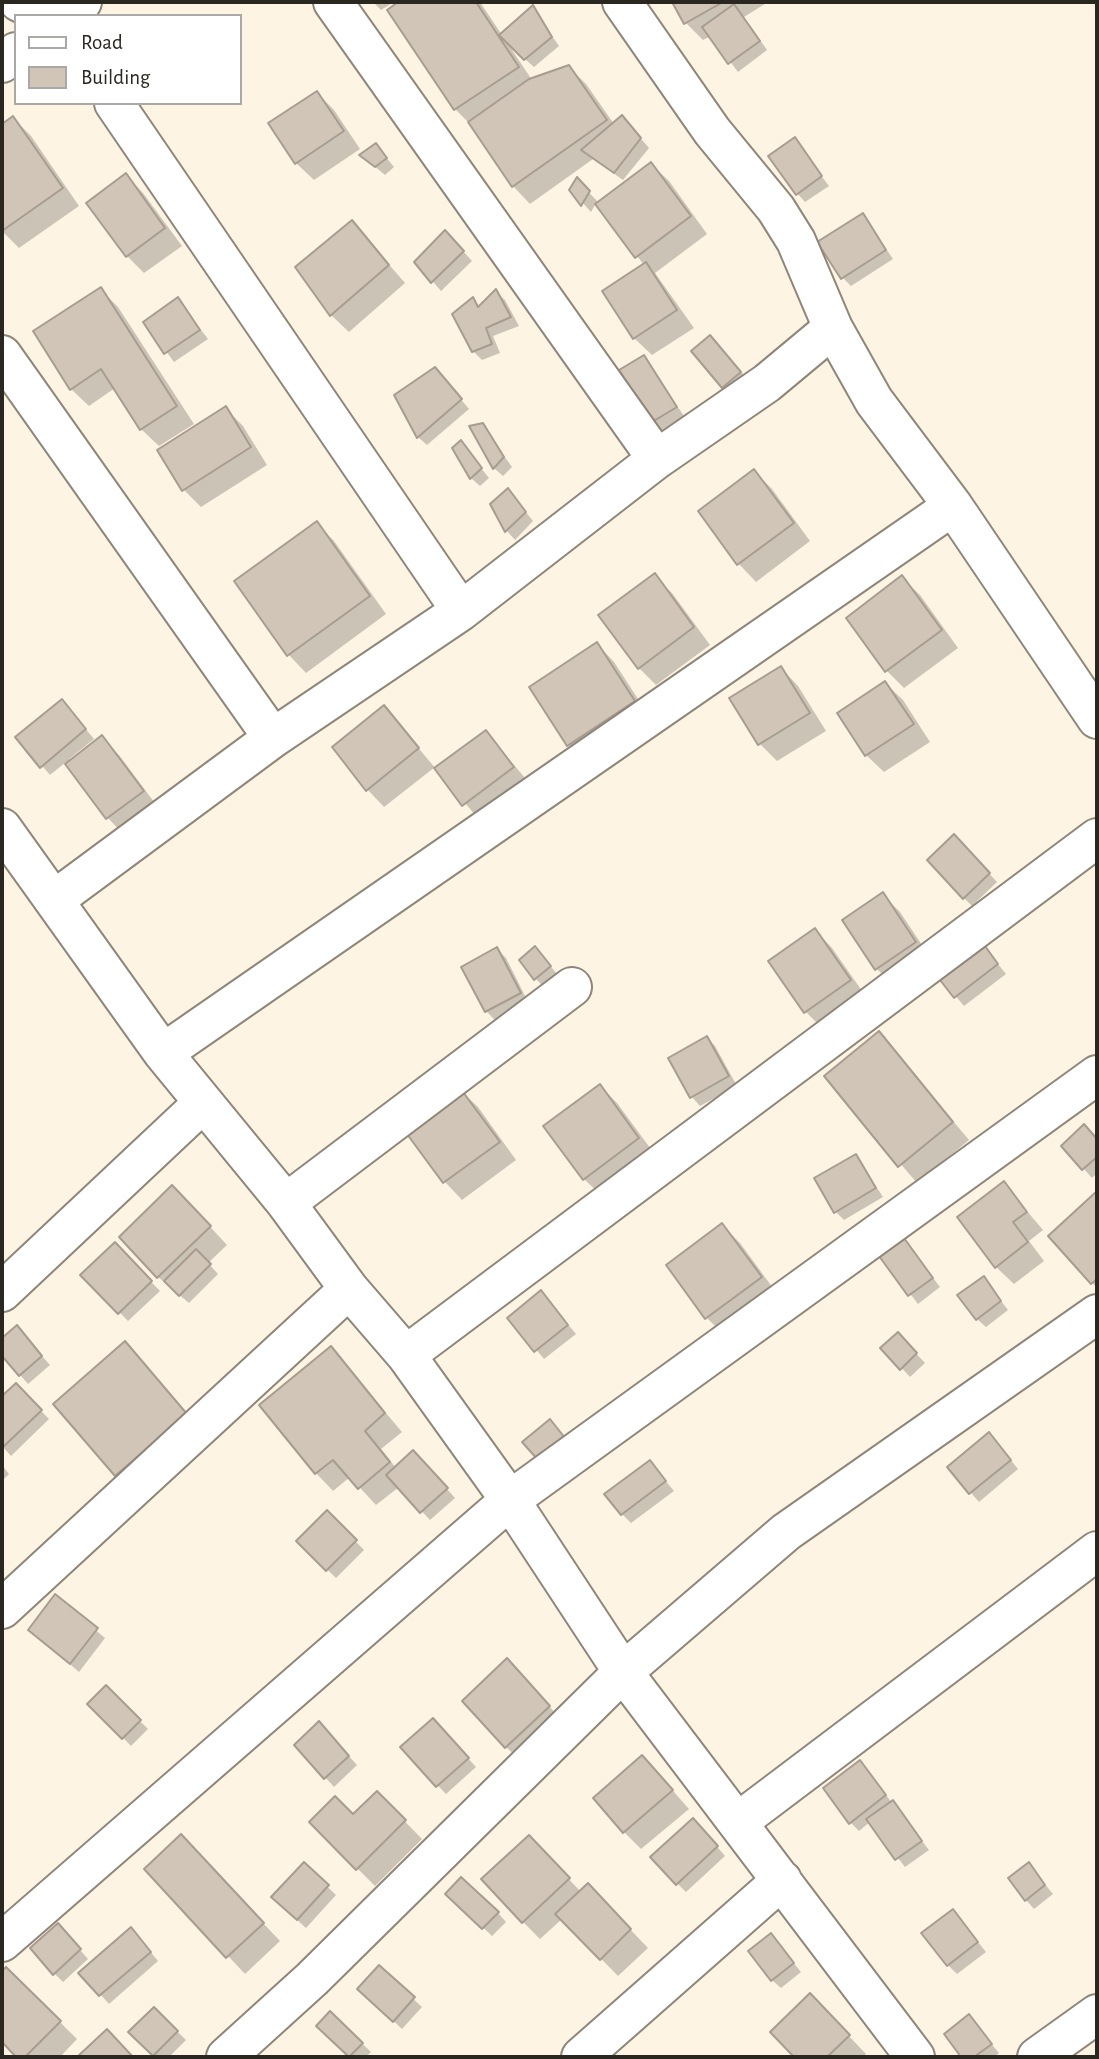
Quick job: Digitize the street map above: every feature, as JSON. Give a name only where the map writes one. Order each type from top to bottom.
[{"type":"street","points":[[19,2],[44,14]]},
{"type":"street","points":[[66,14],[82,2]]},
{"type":"street","points":[[333,2],[657,458]]},
{"type":"street","points":[[622,2],[712,131],[783,219],[796,241],[832,328],[874,401],[953,506],[1097,719]]},
{"type":"street","points":[[115,105],[461,611]]},
{"type":"street","points":[[54,900],[273,738],[461,611],[657,458],[767,383],[832,328]]},
{"type":"street","points":[[2,355],[273,738]]},
{"type":"street","points":[[163,1053],[953,506]]},
{"type":"street","points":[[2,828],[163,1053],[286,1203],[349,1289],[406,1355],[510,1500],[623,1672],[915,2057]]},
{"type":"street","points":[[406,1355],[1097,838]]},
{"type":"street","points":[[286,1203],[572,987]]},
{"type":"street","points":[[2,1942],[510,1500],[1097,1075]]},
{"type":"street","points":[[2,1292],[203,1103]]},
{"type":"street","points":[[2,1609],[349,1289]]},
{"type":"street","points":[[226,2057],[312,1979],[623,1672],[786,1532],[1097,1314]]},
{"type":"street","points":[[738,1822],[1097,1551]]},
{"type":"street","points":[[580,2057],[782,1880]]},
{"type":"street","points":[[1037,2057],[1097,2014]]},
{"type":"building","points":[[398,2],[476,2],[519,67],[454,110],[387,10]]},
{"type":"building","points":[[672,2],[723,2],[684,24]]},
{"type":"building","points":[[734,4],[760,41],[728,64],[702,27]]},
{"type":"building","points":[[533,5],[552,37],[524,60],[499,35]]},
{"type":"building","points":[[569,65],[607,120],[512,187],[468,122],[529,79]]},
{"type":"building","points":[[317,91],[344,131],[295,164],[268,123]]},
{"type":"building","points":[[622,115],[641,138],[614,173],[581,150]]},
{"type":"building","points":[[13,116],[63,188],[2,231],[2,124]]},
{"type":"building","points":[[795,137],[822,176],[796,195],[768,156]]},
{"type":"building","points":[[376,143],[387,158],[375,167],[359,155]]},
{"type":"building","points":[[651,162],[691,216],[635,258],[595,204]]},
{"type":"building","points":[[126,173],[165,228],[126,257],[86,203]]},
{"type":"building","points":[[577,177],[590,191],[581,206],[569,190]]},
{"type":"building","points":[[863,213],[886,250],[841,279],[817,242]]},
{"type":"building","points":[[352,220],[389,265],[330,316],[295,267]]},
{"type":"building","points":[[445,230],[464,251],[431,283],[414,262]]},
{"type":"building","points":[[646,262],[677,310],[633,339],[602,291]]},
{"type":"building","points":[[101,287],[177,406],[140,430],[101,369],[70,390],[33,331]]},
{"type":"building","points":[[496,289],[511,317],[486,328],[492,344],[472,352],[452,314],[473,297],[478,307]]},
{"type":"building","points":[[178,297],[200,330],[164,354],[143,322]]},
{"type":"building","points":[[710,335],[741,372],[722,388],[691,351]]},
{"type":"building","points":[[644,355],[677,407],[652,422],[619,370]]},
{"type":"building","points":[[435,367],[462,399],[417,438],[394,395]]},
{"type":"building","points":[[226,406],[251,447],[182,491],[157,450]]},
{"type":"building","points":[[483,423],[504,457],[493,469],[469,426]]},
{"type":"building","points":[[461,440],[482,468],[470,479],[452,448]]},
{"type":"building","points":[[754,469],[794,523],[737,565],[698,511]]},
{"type":"building","points":[[508,488],[526,512],[505,532],[490,504]]},
{"type":"building","points":[[317,521],[370,596],[287,656],[234,581]]},
{"type":"building","points":[[655,573],[694,627],[638,669],[598,615]]},
{"type":"building","points":[[902,575],[942,630],[885,672],[846,618]]},
{"type":"building","points":[[597,642],[635,701],[567,746],[529,687]]},
{"type":"building","points":[[781,666],[810,713],[758,745],[729,698]]},
{"type":"building","points":[[885,681],[914,724],[865,756],[837,713]]},
{"type":"building","points":[[62,699],[86,729],[40,768],[15,737]]},
{"type":"building","points":[[384,705],[419,748],[366,791],[332,747]]},
{"type":"building","points":[[486,730],[514,767],[462,806],[434,768]]},
{"type":"building","points":[[102,735],[144,791],[106,819],[65,764]]},
{"type":"building","points":[[954,834],[990,873],[963,899],[927,860]]},
{"type":"building","points":[[883,892],[916,942],[875,970],[842,920]]},
{"type":"building","points":[[815,928],[851,980],[804,1013],[768,961]]},
{"type":"building","points":[[535,946],[551,966],[534,980],[519,960]]},
{"type":"building","points":[[985,946],[998,964],[954,998],[940,980]]},
{"type":"building","points":[[497,947],[521,993],[485,1012],[461,967]]},
{"type":"building","points":[[879,1031],[953,1122],[898,1167],[824,1076]]},
{"type":"building","points":[[707,1036],[729,1076],[690,1098],[668,1058]]},
{"type":"building","points":[[600,1084],[639,1138],[583,1180],[543,1126]]},
{"type":"building","points":[[460,1088],[500,1142],[443,1183],[404,1130]]},
{"type":"building","points":[[1084,1124],[1097,1139],[1097,1157],[1082,1170],[1061,1146]]},
{"type":"building","points":[[856,1154],[876,1188],[834,1213],[814,1178]]},
{"type":"building","points":[[1004,1181],[1027,1212],[1013,1222],[1028,1242],[995,1268],[957,1217]]},
{"type":"building","points":[[172,1185],[211,1226],[157,1278],[119,1237]]},
{"type":"building","points":[[1097,1191],[1097,1279],[1091,1284],[1048,1236]]},
{"type":"building","points":[[722,1223],[762,1277],[705,1319],[666,1265]]},
{"type":"building","points":[[904,1238],[933,1278],[908,1296],[879,1256]]},
{"type":"building","points":[[115,1242],[152,1281],[118,1314],[80,1275]]},
{"type":"building","points":[[196,1249],[211,1264],[179,1296],[164,1281]]},
{"type":"building","points":[[984,1276],[1001,1301],[976,1320],[957,1295]]},
{"type":"building","points":[[541,1290],[568,1325],[534,1352],[507,1318]]},
{"type":"building","points":[[17,1325],[42,1356],[19,1376],[2,1356],[2,1338]]},
{"type":"building","points":[[898,1332],[917,1353],[900,1370],[880,1348]]},
{"type":"building","points":[[125,1341],[187,1414],[115,1476],[53,1404]]},
{"type":"building","points":[[331,1346],[385,1413],[365,1431],[390,1462],[358,1489],[333,1460],[315,1474],[259,1405]]},
{"type":"building","points":[[16,1383],[42,1410],[2,1448],[2,1396]]},
{"type":"building","points":[[550,1419],[565,1438],[538,1460],[522,1442]]},
{"type":"building","points":[[989,1432],[1011,1460],[969,1494],[947,1467]]},
{"type":"building","points":[[413,1450],[448,1488],[420,1513],[386,1475]]},
{"type":"building","points":[[650,1460],[666,1481],[621,1515],[604,1494]]},
{"type":"building","points":[[327,1510],[357,1540],[326,1571],[296,1541]]},
{"type":"building","points":[[55,1594],[98,1628],[70,1664],[28,1630]]},
{"type":"building","points":[[507,1658],[550,1706],[505,1748],[462,1701]]},
{"type":"building","points":[[106,1685],[141,1720],[122,1739],[87,1704]]},
{"type":"building","points":[[433,1718],[469,1758],[436,1787],[400,1747]]},
{"type":"building","points":[[319,1721],[349,1756],[324,1779],[294,1745]]},
{"type":"building","points":[[642,1755],[673,1790],[623,1833],[593,1798]]},
{"type":"building","points":[[860,1760],[886,1795],[849,1824],[823,1788]]},
{"type":"building","points":[[377,1791],[406,1820],[356,1870],[309,1822],[335,1796],[353,1814]]},
{"type":"building","points":[[893,1800],[922,1841],[895,1860],[866,1819]]},
{"type":"building","points":[[693,1818],[718,1846],[676,1885],[650,1857]]},
{"type":"building","points":[[181,1834],[264,1923],[226,1958],[144,1869]]},
{"type":"building","points":[[529,1835],[570,1878],[522,1923],[481,1879]]},
{"type":"building","points":[[304,1862],[329,1885],[297,1920],[271,1897]]},
{"type":"building","points":[[1029,1862],[1045,1885],[1025,1901],[1008,1878]]},
{"type":"building","points":[[461,1877],[499,1912],[482,1929],[445,1894]]},
{"type":"building","points":[[588,1883],[631,1929],[600,1960],[555,1914]]},
{"type":"building","points":[[953,1909],[978,1942],[947,1966],[921,1933]]},
{"type":"building","points":[[58,1923],[81,1949],[53,1975],[30,1948]]},
{"type":"building","points":[[131,1927],[151,1952],[99,1996],[78,1973]]},
{"type":"building","points":[[771,1933],[794,1963],[771,1981],[748,1951]]},
{"type":"building","points":[[379,1965],[415,1997],[393,2022],[357,1989]]},
{"type":"building","points":[[6,1967],[61,2021],[25,2057],[16,2057],[2,2042],[2,1971]]},
{"type":"building","points":[[810,1993],[850,2035],[827,2057],[794,2057],[770,2032]]},
{"type":"building","points":[[154,2007],[178,2031],[153,2056],[128,2032]]},
{"type":"building","points":[[330,2011],[363,2043],[349,2057],[316,2026]]},
{"type":"building","points":[[969,2014],[992,2044],[974,2057],[961,2057],[944,2034]]},
{"type":"building","points":[[107,2029],[133,2057],[77,2057]]}]
